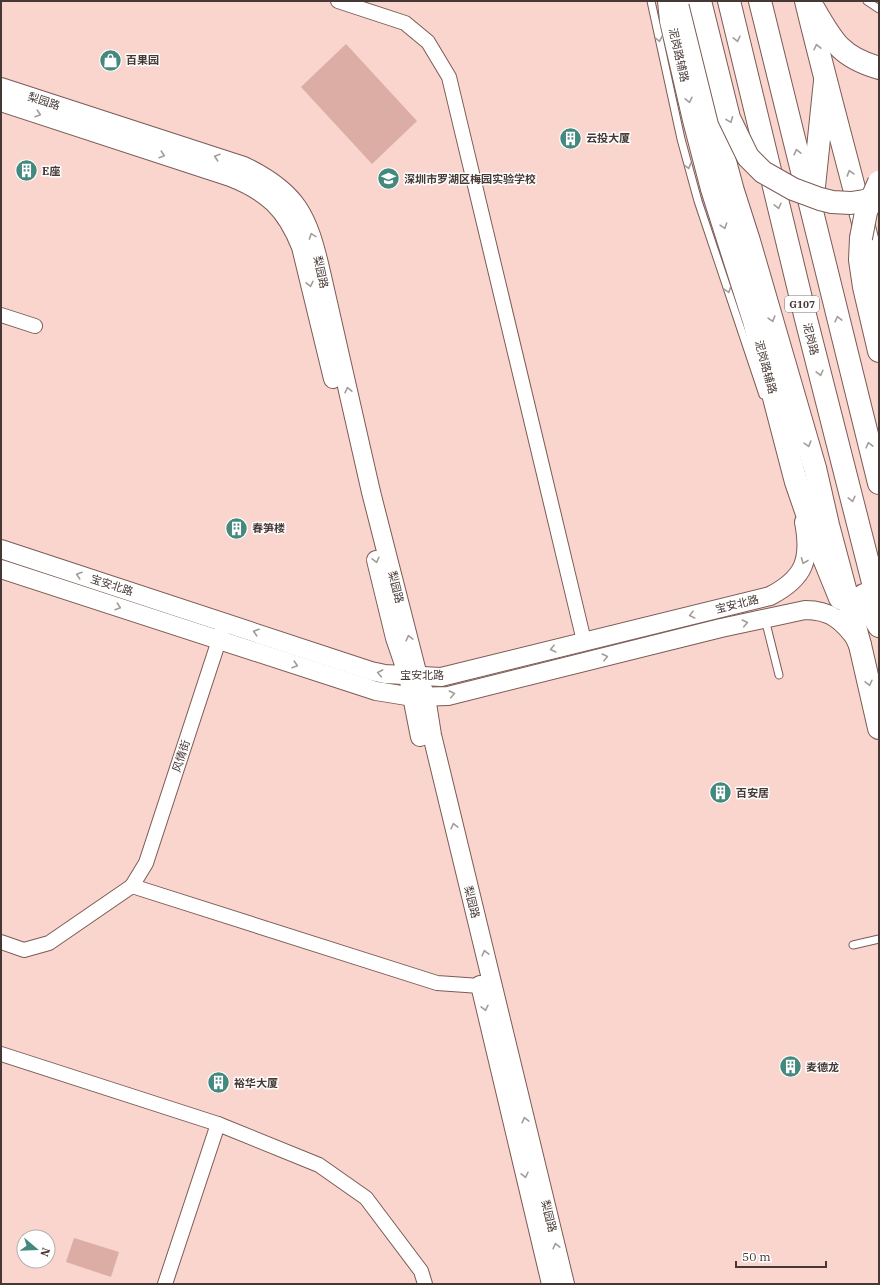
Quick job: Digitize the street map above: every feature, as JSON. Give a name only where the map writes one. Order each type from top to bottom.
[{"type":"main road","name":"泥岗路辅路","points":[[664,1],[670,11],[694,120],[712,189],[754,321],[796,482],[817,541],[860,645],[879,728]]},
{"type":"main road","points":[[685,1],[733,191],[815,468],[860,645]]},
{"type":"main road","points":[[700,1],[729,118],[748,157],[762,172],[793,189],[820,199],[832,202],[851,203],[864,202],[879,197]]},
{"type":"main road","name":"泥岗路","points":[[729,1],[805,315],[879,606]]},
{"type":"main road","name":"G107","points":[[760,1],[879,483]]},
{"type":"main road","points":[[808,1],[827,30],[845,53],[856,60],[879,68]]},
{"type":"main road","points":[[808,1],[825,81],[866,245],[879,287]]},
{"type":"main road","points":[[811,211],[825,81]]},
{"type":"main road","points":[[866,245],[866,212],[879,182]]},
{"type":"main road","points":[[879,204],[872,229],[860,260],[879,351]]},
{"type":"main road","points":[[815,468],[871,613],[879,626]]},
{"type":"street","points":[[338,1],[405,22],[428,42],[449,77],[584,641]]},
{"type":"street","name":"梨园路","points":[[1,87],[244,166],[263,175],[280,187],[294,201],[306,219],[314,242],[413,676],[420,697],[418,727],[565,1284]]},
{"type":"street","name":"梨园路","points":[[1,102],[237,179],[258,190],[273,202],[285,215],[295,231],[301,247],[395,638],[413,676]]},
{"type":"street","points":[[1,315],[35,326]]},
{"type":"street","name":"宝安北路","points":[[1,549],[370,671],[385,674],[441,677],[770,596],[784,589],[792,582],[806,559],[807,549],[805,528],[796,482]]},
{"type":"street","name":"宝安北路","points":[[1,569],[376,691],[420,697],[458,693],[721,628],[804,610],[816,610],[838,619],[846,626],[860,645]]},
{"type":"street","name":"风情街","points":[[132,886],[146,863],[225,622]]},
{"type":"street","points":[[1,942],[24,950],[49,943],[132,886],[437,983],[486,984]]},
{"type":"street","name":"梨园路","points":[[486,984],[551,1284]]},
{"type":"street","points":[[1,1054],[218,1124],[319,1165],[366,1198],[421,1271],[425,1284]]},
{"type":"street","points":[[165,1284],[218,1124]]},
{"type":"lane","points":[[652,1],[681,140],[696,193],[765,403]]},
{"type":"lane","points":[[867,1],[879,9]]},
{"type":"lane","points":[[770,416],[788,451]]},
{"type":"lane","points":[[765,618],[779,675]]},
{"type":"lane","points":[[853,945],[879,939]]},
{"type":"shaded area","points":[[346,44],[417,121],[372,164],[301,87]]},
{"type":"shaded area","points":[[74,1238],[119,1252],[111,1277],[66,1262]]},
{"type":"place","name":"百果园","points":[[111,60]]},
{"type":"place","name":"云投大厦","points":[[570,138]]},
{"type":"place","name":"E座","points":[[27,171]]},
{"type":"place","name":"深圳市罗湖区梅园实验学校","points":[[388,179]]},
{"type":"place","name":"春笋楼","points":[[237,528]]},
{"type":"place","name":"百安居","points":[[721,793]]},
{"type":"place","name":"麦德龙","points":[[791,1067]]},
{"type":"place","name":"裕华大厦","points":[[218,1083]]}]
